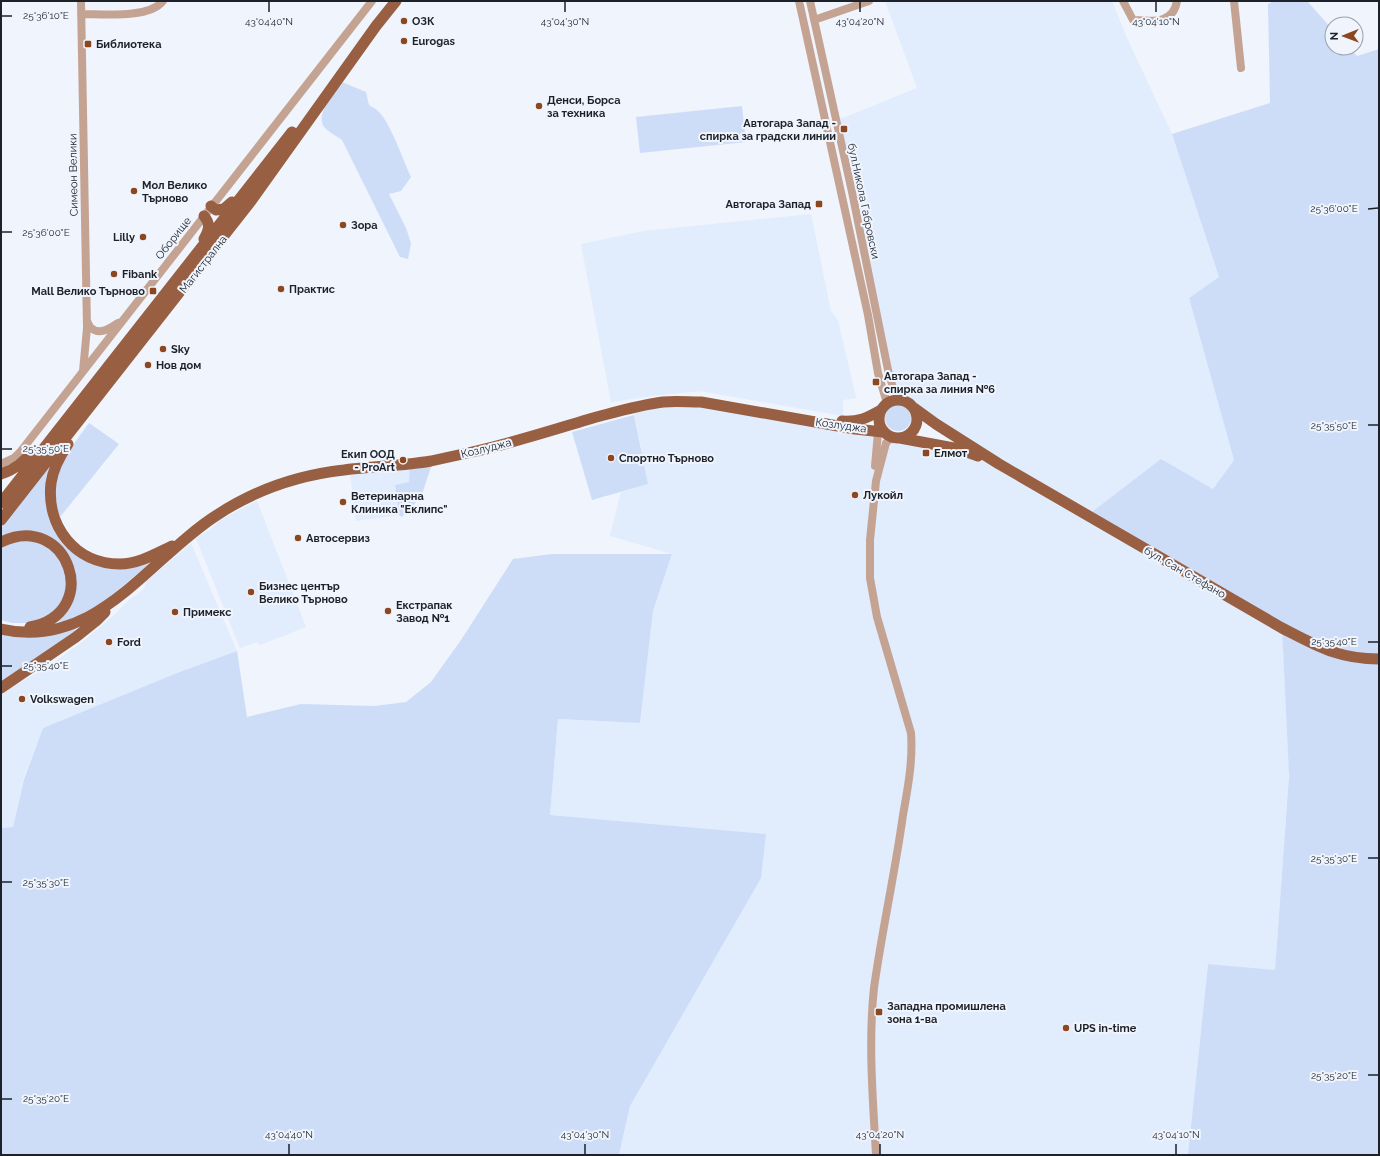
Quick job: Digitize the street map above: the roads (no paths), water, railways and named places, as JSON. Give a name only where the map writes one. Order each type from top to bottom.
[{"type":"main road","name":"Магистрална","points":[[1,520],[104,381],[251,201],[376,26],[396,1]]},
{"type":"main road","points":[[1,503],[104,381],[198,250],[376,26]]},
{"type":"main road","points":[[211,206],[218,211],[224,209],[258,176]]},
{"type":"main road","points":[[198,250],[209,228],[208,222],[204,216]]},
{"type":"main road","points":[[1,474],[26,460],[104,381]]},
{"type":"main road","points":[[104,381],[66,447],[54,472],[51,483],[51,501],[53,514],[57,525],[62,534],[78,550],[94,559],[110,563],[121,564],[142,560],[185,540]]},
{"type":"main road","points":[[898,400],[910,405],[917,416],[916,427],[910,435],[897,438],[880,428],[884,407],[898,400]]},
{"type":"main road","name":"Козлуджа","points":[[185,540],[215,516],[238,502],[251,495],[286,482],[342,470],[436,460],[486,449],[633,407],[676,401],[701,402],[800,418],[855,429],[880,428]]},
{"type":"main road","name":"бул. Сан Стефано","points":[[910,405],[936,424],[999,464],[1282,628],[1323,649],[1342,656],[1361,659],[1379,659]]},
{"type":"main road","name":"Козлуджа","points":[[800,418],[854,422],[865,419],[884,407]]},
{"type":"main road","name":"бул. Сан Стефано","points":[[897,438],[959,449],[999,464]]},
{"type":"main road","points":[[1,542],[23,536],[32,536],[47,541],[55,546],[64,557],[70,570],[72,580],[70,592],[66,602],[60,611],[52,618],[43,624],[35,626],[1,629]]},
{"type":"main road","points":[[1,629],[17,632],[37,632],[58,629],[76,623],[109,604],[185,540]]},
{"type":"main road","points":[[1,688],[80,634],[103,615],[109,604]]},
{"type":"main road","points":[[76,623],[80,634]]},
{"type":"street","name":"Симеон Велики","points":[[81,1],[87,318],[83,372]]},
{"type":"street","points":[[81,14],[140,13],[151,10],[163,1]]},
{"type":"street","name":"Оборище","points":[[1,464],[14,458],[21,451],[372,1]]},
{"type":"street","name":"бул.Никола Габровски","points":[[799,1],[866,307],[884,407]]},
{"type":"street","name":"бул.Никола Габровски","points":[[810,1],[852,192],[888,370],[893,388],[910,405]]},
{"type":"street","points":[[814,20],[870,1]]},
{"type":"street","points":[[1123,1],[1133,20],[1152,21],[1165,20],[1176,9],[1177,1]]},
{"type":"street","points":[[1234,1],[1241,68]]},
{"type":"street","points":[[87,318],[90,327],[98,331],[109,329],[124,319]]},
{"type":"street","points":[[876,481],[875,463],[880,428]]},
{"type":"street","points":[[876,1155],[871,1055],[874,989],[901,831],[912,749],[911,733],[877,617],[870,578],[870,540],[876,481],[883,449],[889,440],[897,438]]},
{"type":"place","name":"ОЗК","points":[[404,21]]},
{"type":"place","name":"Eurogas","points":[[404,41]]},
{"type":"place","name":"Библиотека","points":[[88,44]]},
{"type":"place","name":"Денси, Борса за техника","points":[[539,106]]},
{"type":"place","name":"Автогара Запад - спирка за градски линии","points":[[844,129]]},
{"type":"place","name":"Мол Велико Търново","points":[[134,191]]},
{"type":"place","name":"Автогара Запад","points":[[819,204]]},
{"type":"place","name":"Зора","points":[[343,225]]},
{"type":"place","name":"Lilly","points":[[143,237]]},
{"type":"place","name":"Fibank","points":[[114,274]]},
{"type":"place","name":"Практис","points":[[281,289]]},
{"type":"place","name":"Mall Велико Търново","points":[[153,291]]},
{"type":"place","name":"Sky","points":[[163,349]]},
{"type":"place","name":"Нов дом","points":[[148,365]]},
{"type":"place","name":"Автогара Запад - спирка за линия №6","points":[[876,382]]},
{"type":"place","name":"Елмот","points":[[926,453]]},
{"type":"place","name":"Спортно Търново","points":[[611,458]]},
{"type":"place","name":"Екип ООД - ProArt","points":[[403,460]]},
{"type":"place","name":"Лукойл","points":[[855,495]]},
{"type":"place","name":"Ветеринарна Клиника \"Еклипс\"","points":[[343,502]]},
{"type":"place","name":"Автосервиз","points":[[298,538]]},
{"type":"place","name":"Бизнес център Велико Търново","points":[[251,592]]},
{"type":"place","name":"Екстрапак Завод №1","points":[[388,611]]},
{"type":"place","name":"Примекс","points":[[175,612]]},
{"type":"place","name":"Ford","points":[[109,642]]},
{"type":"place","name":"Volkswagen","points":[[22,699]]},
{"type":"place","name":"Западна промишлена зона 1-ва","points":[[879,1012]]},
{"type":"place","name":"UPS in-time","points":[[1066,1028]]}]
